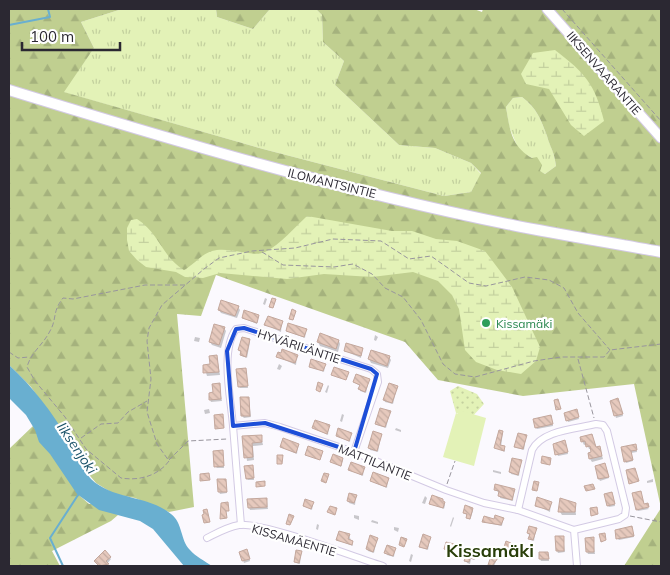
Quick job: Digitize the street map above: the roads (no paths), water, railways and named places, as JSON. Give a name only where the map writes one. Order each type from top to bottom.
[{"type":"main road","name":"ILOMANTSINTIE","points":[[9,90],[145,132],[311,178],[512,225],[661,252]]},
{"type":"street","name":"IIKSENVAARANTIE","points":[[547,9],[661,138]]},
{"type":"street","name":"HYVÄRILÄNTIE","points":[[233,426],[227,351],[231,336],[236,329],[244,328],[371,369],[377,374],[378,382],[354,452]]},
{"type":"street","name":"MATTILANTIE","points":[[233,426],[265,424],[354,452],[446,490],[484,503],[518,510],[574,530]]},
{"type":"street","points":[[518,510],[532,450],[536,442],[545,436],[596,424],[603,425],[607,431],[626,508],[625,515],[619,519],[574,530],[576,566]]},
{"type":"street","points":[[233,426],[240,525]]},
{"type":"street","name":"KISSAMÄENTIE","points":[[207,538],[222,530],[240,525],[269,530],[383,566]]},
{"type":"water","name":"Iiksenjoki","points":[[9,365],[49,410],[91,479],[110,491],[152,503],[171,514],[178,522],[184,541],[190,550],[212,566],[184,566],[153,529],[140,521],[99,510],[77,494],[50,454],[39,442],[35,430],[26,415],[9,398]]},
{"type":"waterway","points":[[9,25],[50,17],[48,9]]},
{"type":"waterway","points":[[63,566],[50,538],[78,495]]},
{"type":"place","name":"Kissamäki","points":[[486,323]]},
{"type":"district","name":"Kissamäki","points":[[490,550]]}]
